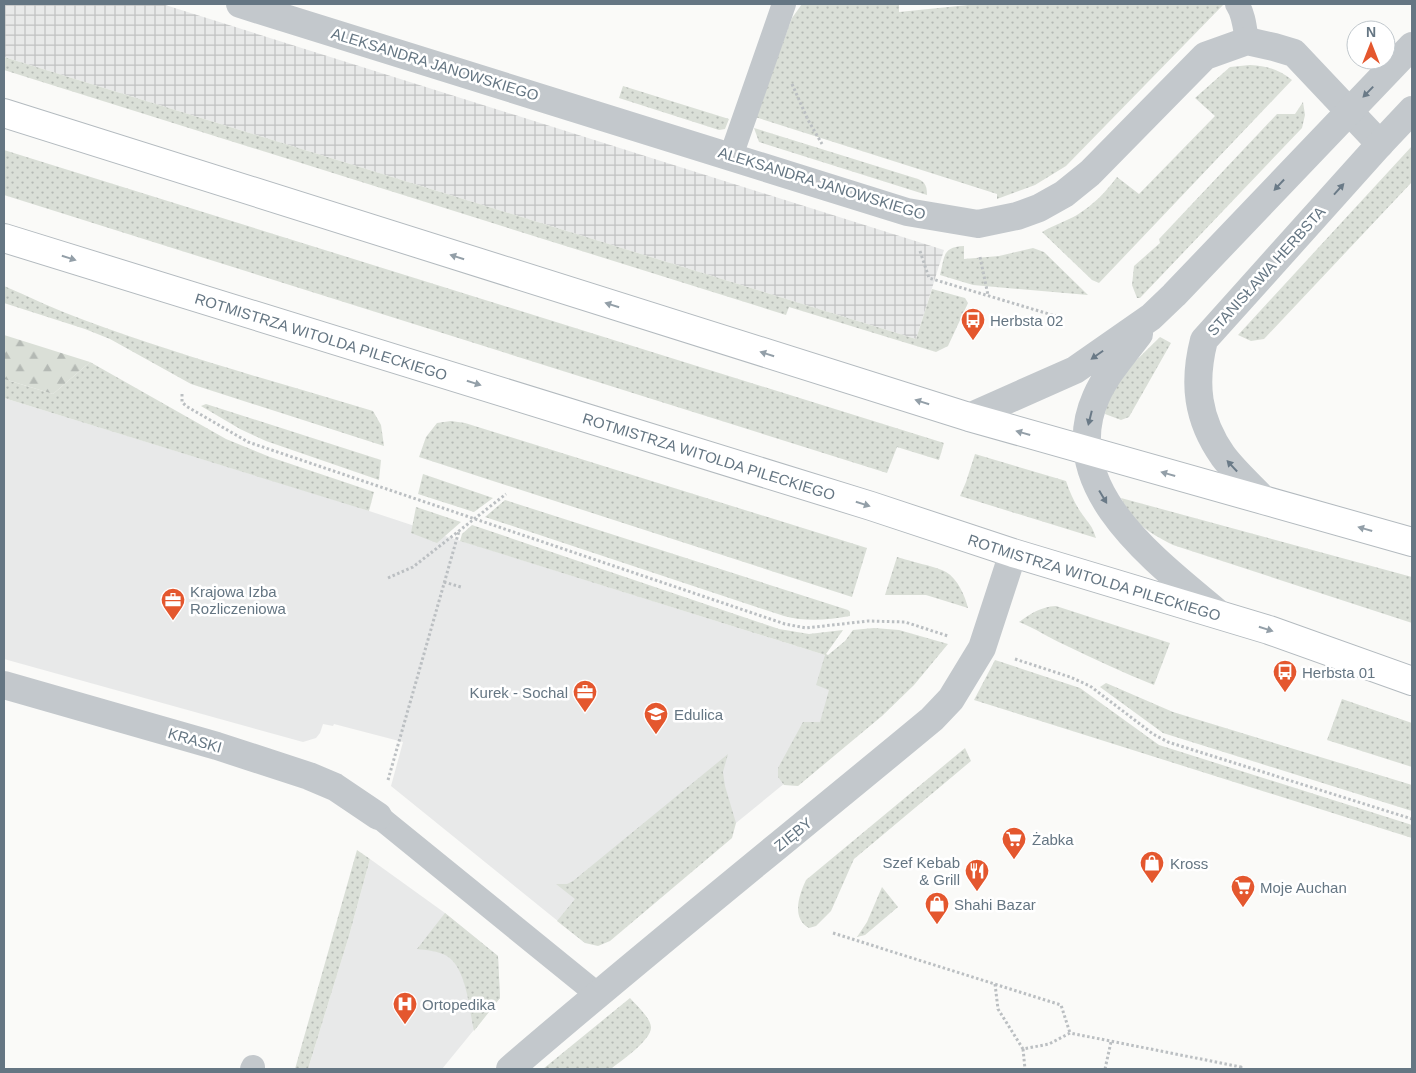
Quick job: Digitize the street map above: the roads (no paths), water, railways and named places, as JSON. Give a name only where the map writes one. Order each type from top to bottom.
[{"type":"main road","points":[[4,113],[969,417],[1412,542]]},
{"type":"main road","name":"ROTMISTRZA WITOLDA PILECKIEGO","points":[[4,238],[852,500],[1013,553],[1219,614],[1412,681]]},
{"type":"street","name":"ALEKSANDRA JANOWSKIEGO","points":[[240,4],[907,212],[978,224],[1017,216],[1039,208],[1064,194],[1090,173],[1205,56],[1247,42],[1294,53],[1380,144]]},
{"type":"street","points":[[969,417],[1075,370],[1151,317],[1174,296],[1412,46]]},
{"type":"street","name":"STANISŁAWA HERBSTA","points":[[1265,501],[1224,458],[1205,424],[1199,405],[1197,383],[1198,361],[1204,340],[1412,110]]},
{"type":"street","points":[[1151,317],[1107,377],[1095,398],[1088,425],[1087,451],[1094,481],[1124,527],[1143,547],[1219,614]]},
{"type":"street","name":"ZIĘBY","points":[[510,1069],[597,994],[932,719],[951,699],[982,648],[1013,553]]},
{"type":"street","name":"KRASKI","points":[[4,685],[218,746],[309,776],[335,788],[378,816]]},
{"type":"lane","points":[[731,156],[784,4]]},
{"type":"lane","points":[[1237,4],[1242,17],[1247,42]]},
{"type":"lane","points":[[378,816],[597,994]]},
{"type":"place","name":"Herbsta 02","points":[[973,341]]},
{"type":"place","name":"Krajowa Izba Rozliczeniowa","points":[[173,621]]},
{"type":"place","name":"Herbsta 01","points":[[1285,693]]},
{"type":"place","name":"Kurek - Sochal","points":[[585,713]]},
{"type":"place","name":"Edulica","points":[[656,735]]},
{"type":"place","name":"Żabka","points":[[1014,860]]},
{"type":"place","name":"Kross","points":[[1152,884]]},
{"type":"place","name":"Szef Kebab & Grill","points":[[977,892]]},
{"type":"place","name":"Moje Auchan","points":[[1243,908]]},
{"type":"place","name":"Shahi Bazar","points":[[937,925]]},
{"type":"place","name":"Ortopedika","points":[[405,1025]]}]
